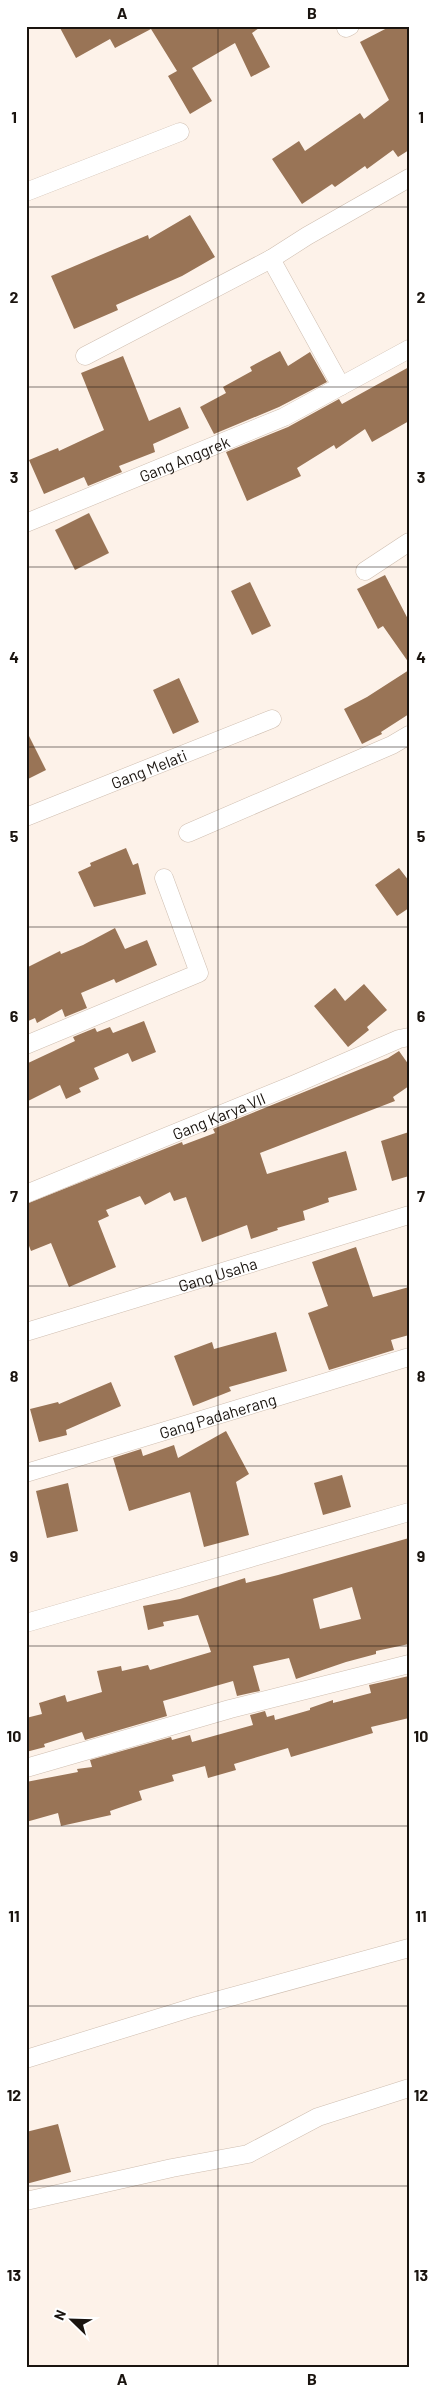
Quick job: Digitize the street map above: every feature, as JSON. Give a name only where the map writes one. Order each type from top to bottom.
[{"type":"street","points":[[26,192],[180,132]]},
{"type":"street","points":[[85,356],[271,259],[307,236],[409,178]]},
{"type":"street","points":[[271,259],[341,386]]},
{"type":"street","name":"Gang Anggrek","points":[[26,523],[284,417],[409,349]]},
{"type":"street","points":[[365,571],[409,542]]},
{"type":"street","name":"Gang Melati","points":[[26,817],[272,718]]},
{"type":"street","points":[[188,833],[392,745],[409,735]]},
{"type":"street","points":[[26,1045],[199,974],[164,878]]},
{"type":"street","name":"Gang Karya VII","points":[[26,1194],[296,1084],[398,1039],[409,1037]]},
{"type":"street","name":"Gang Usaha","points":[[26,1332],[409,1216]]},
{"type":"street","name":"Gang Padaherang","points":[[26,1473],[409,1357]]},
{"type":"street","points":[[26,1623],[409,1512]]},
{"type":"street","points":[[26,1768],[230,1709],[409,1664]]},
{"type":"street","points":[[26,2059],[194,2007],[409,1948]]},
{"type":"street","points":[[26,2201],[172,2168],[248,2154],[318,2117],[409,2088]]},
{"type":"building","points":[[59,26],[262,26],[252,33],[270,67],[251,77],[235,43],[192,68],[212,101],[190,114],[168,76],[177,71],[151,29],[115,48],[110,39],[76,58]]},
{"type":"building","points":[[391,26],[409,26],[409,150],[398,157],[393,150],[367,169],[365,166],[335,187],[332,184],[302,204],[272,159],[299,141],[305,151],[360,113],[364,119],[389,100],[360,42]]},
{"type":"building","points":[[190,215],[215,257],[182,276],[116,305],[118,310],[74,329],[51,276],[148,235],[149,239]]},
{"type":"building","points":[[280,351],[288,366],[310,352],[327,382],[279,407],[214,434],[200,407],[226,393],[223,387],[252,371],[250,367]]},
{"type":"building","points":[[123,356],[149,421],[180,407],[189,428],[153,444],[155,452],[119,466],[122,472],[88,486],[84,477],[44,494],[29,460],[58,448],[59,451],[104,430],[81,373]]},
{"type":"building","points":[[409,367],[409,421],[372,442],[365,429],[336,449],[334,445],[297,468],[301,476],[247,501],[226,452],[288,427],[339,399],[342,404]]},
{"type":"building","points":[[89,513],[109,553],[75,570],[55,530]]},
{"type":"building","points":[[385,575],[409,621],[409,663],[383,626],[378,629],[357,589]]},
{"type":"building","points":[[250,582],[271,626],[252,635],[231,591]]},
{"type":"building","points":[[409,670],[409,714],[381,732],[382,734],[362,744],[344,709],[367,697]]},
{"type":"building","points":[[179,678],[199,722],[173,734],[153,690]]},
{"type":"building","points":[[26,730],[46,770],[26,780]]},
{"type":"building","points":[[126,848],[133,865],[138,863],[146,894],[94,907],[78,872],[91,866],[90,863]]},
{"type":"building","points":[[399,868],[409,881],[409,908],[397,916],[375,885]]},
{"type":"building","points":[[115,928],[125,949],[147,940],[157,965],[116,983],[114,979],[81,993],[87,1008],[65,1017],[62,1009],[37,1023],[35,1018],[26,1022],[26,968],[60,951],[61,954],[83,945]]},
{"type":"building","points":[[364,984],[387,1010],[367,1027],[369,1030],[348,1047],[314,1006],[335,988],[345,1001]]},
{"type":"building","points":[[144,1021],[156,1052],[132,1062],[128,1053],[94,1068],[99,1079],[79,1088],[81,1092],[66,1099],[60,1085],[26,1102],[26,1064],[75,1041],[73,1037],[95,1028],[97,1032],[110,1027],[113,1033]]},
{"type":"building","points":[[399,1051],[409,1065],[409,1086],[393,1097],[395,1101],[260,1153],[267,1174],[346,1151],[357,1190],[328,1198],[329,1202],[303,1211],[305,1220],[277,1228],[278,1230],[251,1239],[247,1225],[202,1242],[186,1197],[174,1201],[170,1192],[145,1205],[140,1196],[106,1210],[109,1216],[98,1221],[116,1267],[69,1287],[51,1243],[31,1251],[26,1238],[26,1204],[182,1142],[183,1145],[215,1133],[213,1129],[388,1058]]},
{"type":"building","points":[[409,1132],[409,1176],[392,1181],[381,1141]]},
{"type":"building","points":[[356,1247],[373,1297],[409,1287],[409,1335],[391,1340],[394,1350],[329,1370],[308,1313],[328,1306],[312,1262]]},
{"type":"building","points":[[276,1332],[287,1371],[229,1387],[231,1391],[193,1406],[174,1356],[212,1342],[214,1349]]},
{"type":"building","points":[[111,1382],[121,1406],[66,1430],[67,1435],[39,1442],[30,1409],[58,1402],[59,1404]]},
{"type":"building","points":[[226,1431],[249,1474],[236,1482],[249,1535],[204,1547],[190,1492],[129,1511],[113,1458],[141,1449],[143,1456],[174,1445],[178,1458]]},
{"type":"building","points":[[342,1475],[351,1507],[323,1515],[314,1483]]},
{"type":"building","points":[[68,1483],[78,1531],[47,1538],[36,1491]]},
{"type":"building","points":[[409,1538],[409,1644],[376,1651],[376,1654],[296,1679],[289,1658],[253,1666],[260,1691],[237,1696],[233,1681],[163,1701],[167,1716],[85,1740],[82,1732],[44,1744],[45,1747],[26,1752],[26,1718],[42,1714],[39,1703],[65,1695],[67,1702],[102,1692],[97,1671],[121,1666],[122,1671],[148,1665],[150,1670],[211,1652],[198,1615],[163,1622],[164,1626],[148,1630],[143,1606],[180,1599],[245,1578],[246,1583]],"holes":[[[352,1587],[361,1619],[320,1629],[313,1599]]]},
{"type":"building","points":[[409,1676],[409,1718],[371,1727],[373,1733],[291,1757],[288,1748],[234,1764],[236,1770],[208,1778],[205,1766],[172,1775],[174,1781],[139,1791],[142,1800],[110,1811],[111,1815],[61,1826],[58,1813],[26,1822],[26,1782],[78,1772],[77,1769],[92,1767],[90,1760],[171,1737],[172,1740],[190,1735],[192,1742],[253,1725],[250,1715],[265,1711],[267,1717],[274,1715],[275,1720],[310,1710],[310,1708],[333,1700],[333,1703],[371,1693],[369,1685]]},
{"type":"building","points":[[58,2124],[71,2172],[26,2184],[26,2132]]}]
